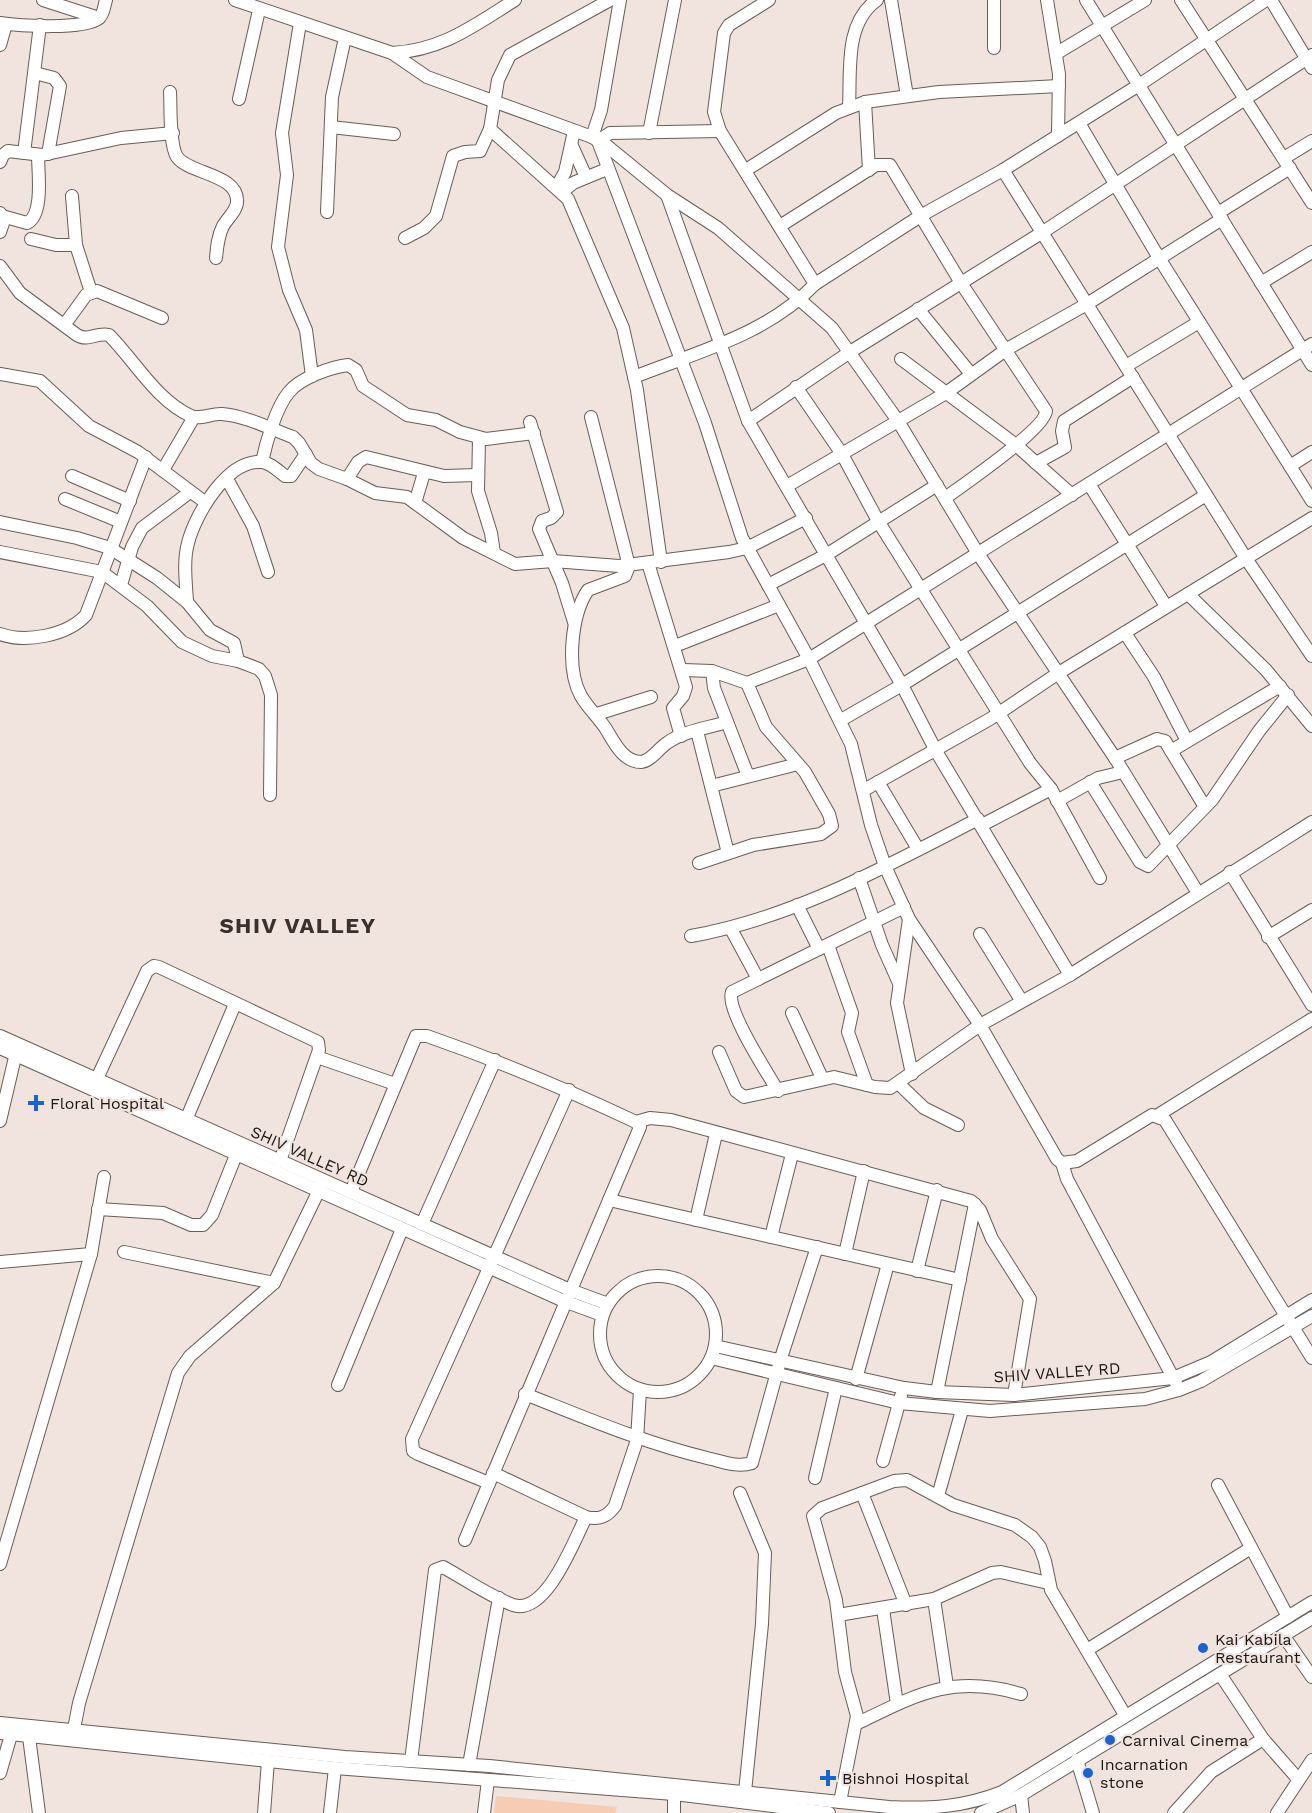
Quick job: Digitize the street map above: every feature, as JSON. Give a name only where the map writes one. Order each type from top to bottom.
[{"type":"street","points":[[43,0],[99,18]]},
{"type":"street","points":[[99,18],[106,0]]},
{"type":"street","points":[[235,0],[392,53],[427,77],[494,104],[595,139],[667,195],[718,228],[773,278],[801,299],[832,328],[898,421],[977,552],[1115,758],[1198,893]]},
{"type":"street","points":[[392,53],[429,49],[462,33],[515,0]]},
{"type":"street","points":[[405,238],[424,228],[436,216],[453,156],[465,152],[480,152],[490,129],[498,80],[510,55],[610,0]]},
{"type":"street","points":[[620,0],[595,139],[705,423],[747,548],[841,720],[859,767],[871,825],[885,866],[906,913],[980,1025],[1052,1152],[1062,1163],[1067,1179],[1179,1390]]},
{"type":"street","points":[[649,133],[675,0]]},
{"type":"street","points":[[769,0],[729,25],[721,42],[714,112],[720,132],[815,284]]},
{"type":"street","points":[[849,107],[854,29],[860,16],[877,0]]},
{"type":"street","points":[[891,0],[906,90]]},
{"type":"street","points":[[994,0],[994,48]]},
{"type":"street","points":[[1047,0],[1057,54],[1058,136]]},
{"type":"street","points":[[1086,0],[1262,283],[1307,347],[1312,365]]},
{"type":"street","points":[[1057,54],[1145,0]]},
{"type":"street","points":[[1182,0],[1287,163],[1307,184],[1312,203]]},
{"type":"street","points":[[634,377],[748,333],[801,299],[815,284],[922,215],[1004,170],[1139,85],[1266,0]]},
{"type":"street","points":[[748,421],[850,352],[1042,232],[1113,183],[1310,60],[1270,0]]},
{"type":"street","points":[[239,99],[259,10]]},
{"type":"street","points":[[0,45],[3,23],[40,26],[81,23],[99,18]]},
{"type":"street","points":[[300,23],[282,133],[287,175],[278,241],[289,290],[306,330],[312,376]]},
{"type":"street","points":[[24,153],[40,26]]},
{"type":"street","points":[[327,212],[332,97],[345,38]]},
{"type":"street","points":[[0,232],[3,224],[1,215],[27,223],[35,215],[43,155],[60,86],[54,78],[35,73]]},
{"type":"street","points":[[746,171],[849,107],[865,102],[939,93],[1059,86]]},
{"type":"street","points":[[170,92],[174,150],[182,162],[221,179],[231,187],[236,196],[237,203],[218,238],[216,258]]},
{"type":"street","points":[[865,102],[869,170]]},
{"type":"street","points":[[1079,123],[1159,258],[1312,501]]},
{"type":"street","points":[[331,127],[394,134]]},
{"type":"street","points":[[490,129],[568,199],[623,328],[634,377],[661,562]]},
{"type":"street","points":[[559,190],[572,146],[574,130]]},
{"type":"street","points":[[595,139],[610,134],[720,132]]},
{"type":"street","points":[[0,162],[5,152],[43,155],[121,138],[172,133]]},
{"type":"street","points":[[787,486],[946,393],[1007,349],[1087,304],[1159,258],[1220,216],[1312,141]]},
{"type":"street","points":[[572,146],[586,177]]},
{"type":"street","points":[[780,226],[869,170],[884,163],[890,165],[961,283],[1047,411],[1042,422],[945,498]]},
{"type":"street","points":[[559,190],[607,169]]},
{"type":"street","points":[[1004,170],[1245,557],[1312,656]]},
{"type":"street","points":[[667,195],[748,421],[903,685],[936,752],[1071,975]]},
{"type":"street","points":[[72,196],[76,245],[91,292]]},
{"type":"street","points":[[31,239],[56,245],[76,245]]},
{"type":"street","points":[[1262,283],[1312,252]]},
{"type":"street","points":[[0,266],[20,293],[82,338],[109,335],[170,402],[194,417],[222,414],[272,429],[297,440],[311,463],[319,469],[347,479],[375,493],[403,496],[415,502],[442,525],[515,564],[553,561],[629,566],[661,562],[747,548],[806,518]]},
{"type":"street","points":[[91,292],[105,292],[162,318]]},
{"type":"street","points":[[65,324],[91,292]]},
{"type":"street","points":[[918,309],[970,374]]},
{"type":"street","points":[[1126,366],[1199,322]]},
{"type":"street","points":[[683,669],[712,671],[747,683],[809,659],[1307,347]]},
{"type":"street","points":[[901,359],[1016,444],[1072,495]]},
{"type":"street","points":[[262,462],[272,429],[290,390],[312,376],[342,366],[353,366],[363,386],[396,410],[407,415],[436,420],[479,438],[492,439],[532,428],[557,512],[539,525],[574,622]]},
{"type":"street","points":[[0,374],[40,381],[89,426],[146,457],[206,502]]},
{"type":"street","points":[[1036,463],[1065,447],[1066,440],[1062,430],[1064,421],[1133,377]]},
{"type":"street","points":[[796,387],[842,454],[878,521],[1030,763],[1051,789],[1100,878]]},
{"type":"street","points":[[163,470],[194,417]]},
{"type":"street","points":[[591,417],[629,566],[625,576],[588,590],[574,622],[572,641],[578,690],[625,757],[635,761],[647,760],[668,742],[681,736],[727,722]]},
{"type":"street","points":[[479,438],[478,490],[494,553]]},
{"type":"street","points":[[1290,466],[1312,452]]},
{"type":"street","points":[[187,602],[188,543],[206,502],[227,479],[248,465],[262,462],[288,477],[306,454]]},
{"type":"street","points":[[0,634],[22,639],[35,638],[80,621],[86,615],[146,457]]},
{"type":"street","points":[[347,479],[358,462],[366,458],[424,473],[455,477],[477,476]]},
{"type":"street","points":[[415,502],[424,473]]},
{"type":"street","points":[[72,476],[129,501]]},
{"type":"street","points":[[227,479],[253,526],[268,572]]},
{"type":"street","points":[[1089,484],[1166,606]]},
{"type":"street","points":[[768,585],[826,555],[937,485]]},
{"type":"street","points":[[121,585],[135,538],[142,528],[190,492]]},
{"type":"street","points":[[841,720],[903,685],[1206,495]]},
{"type":"street","points":[[65,499],[121,522]]},
{"type":"street","points":[[864,790],[936,752],[1166,606],[1312,518]]},
{"type":"street","points":[[0,522],[77,538],[110,548],[129,558],[187,602],[210,630],[234,644],[238,661]]},
{"type":"street","points":[[0,552],[102,572],[159,617],[182,642],[212,656],[238,661],[259,669],[271,695],[270,795]]},
{"type":"street","points":[[648,563],[683,669],[686,691],[674,704],[672,713],[681,736]]},
{"type":"street","points":[[1188,594],[1284,690],[1312,726]]},
{"type":"street","points":[[675,646],[779,605]]},
{"type":"street","points":[[1125,633],[1149,669],[1187,741]]},
{"type":"street","points":[[712,671],[714,688],[748,776]]},
{"type":"street","points":[[699,863],[753,845],[821,834],[830,830],[832,822],[829,814],[805,772],[766,727],[747,683]]},
{"type":"street","points":[[1171,751],[1284,690]]},
{"type":"street","points":[[1090,782],[1144,866],[1152,864],[1205,807],[1284,690]]},
{"type":"street","points":[[597,714],[651,697]]},
{"type":"street","points":[[697,731],[728,853]]},
{"type":"street","points":[[1115,758],[1157,739],[1165,741],[1205,807]]},
{"type":"street","points":[[711,786],[798,764]]},
{"type":"street","points":[[1057,801],[1090,782],[1123,772]]},
{"type":"street","points":[[878,782],[918,849]]},
{"type":"street","points":[[691,936],[731,929],[797,905],[1051,789]]},
{"type":"street","points":[[719,1052],[740,1095],[744,1097],[778,1091],[822,1078],[834,1077],[883,1088],[899,1084],[980,1025],[1021,1000],[1071,975],[1312,822]]},
{"type":"street","points":[[1230,872],[1312,1005]]},
{"type":"street","points":[[859,878],[874,923],[898,981]]},
{"type":"street","points":[[797,905],[823,947],[852,1013],[848,1032],[867,1085]]},
{"type":"street","points":[[1268,937],[1312,910]]},
{"type":"street","points":[[778,1091],[744,1031],[730,998],[732,992],[874,923],[906,913]]},
{"type":"street","points":[[906,913],[898,981],[898,1019],[912,1074]]},
{"type":"street","points":[[731,929],[758,979]]},
{"type":"street","points":[[980,934],[1021,1000]]},
{"type":"street","points":[[95,1084],[150,968],[159,967],[235,1004],[314,1038],[319,1044],[317,1057],[280,1161]]},
{"type":"street","points":[[186,1120],[235,1004]]},
{"type":"street","points":[[792,1014],[822,1078]]},
{"type":"street","points":[[1062,1163],[1077,1161],[1144,1118],[1158,1115],[1312,1019]]},
{"type":"street","name":"SHIV VALLEY RD","points":[[0,1036],[236,1155],[321,1186],[351,1192],[422,1224],[491,1261],[567,1296],[605,1310]]},
{"type":"street","points":[[351,1192],[394,1084],[416,1036],[427,1036],[569,1090],[636,1122],[660,1118],[967,1198],[975,1204],[992,1239],[1030,1299],[1014,1395]]},
{"type":"street","name":"SHIV VALLEY RD","points":[[0,1048],[186,1120],[280,1161],[321,1186],[402,1229],[491,1261]]},
{"type":"street","points":[[0,1121],[16,1053]]},
{"type":"street","points":[[317,1057],[394,1084]]},
{"type":"street","points":[[422,1224],[495,1060]]},
{"type":"street","points":[[899,1084],[924,1108],[958,1125]]},
{"type":"street","points":[[569,1090],[412,1439],[412,1446],[418,1454],[491,1478],[586,1517],[601,1518],[610,1514],[615,1506],[638,1440],[640,1390]]},
{"type":"street","points":[[1158,1115],[1170,1125],[1312,1358]]},
{"type":"street","points":[[465,1540],[525,1394],[639,1132],[636,1122]]},
{"type":"street","points":[[696,1220],[716,1134]]},
{"type":"street","points":[[771,1237],[792,1154]]},
{"type":"street","points":[[98,1209],[163,1213],[191,1225],[202,1225],[212,1215],[236,1155]]},
{"type":"street","points":[[845,1254],[864,1171]]},
{"type":"street","points":[[0,1564],[2,1549],[91,1254],[104,1177]]},
{"type":"street","points":[[74,1730],[79,1703],[178,1373],[190,1356],[274,1283],[321,1186]]},
{"type":"street","points":[[917,1271],[937,1190]]},
{"type":"street","points":[[609,1200],[960,1280]]},
{"type":"street","points":[[937,1392],[975,1204]]},
{"type":"street","points":[[338,1385],[402,1229]]},
{"type":"street","points":[[525,1394],[638,1440],[736,1465],[752,1463],[776,1374],[817,1247]]},
{"type":"street","points":[[124,1252],[274,1283]]},
{"type":"street","points":[[0,1262],[91,1254]]},
{"type":"street","points":[[856,1379],[888,1264]]},
{"type":"street","points":[[663,1275],[689,1284],[709,1305],[716,1324],[713,1352],[701,1374],[681,1387],[662,1392],[640,1390],[619,1379],[602,1356],[598,1341],[598,1326],[605,1310],[610,1298],[625,1284],[638,1278],[663,1275]]},
{"type":"street","name":"SHIV VALLEY RD","points":[[713,1352],[780,1361],[904,1388],[937,1392],[1014,1395],[1173,1378],[1210,1362],[1312,1300]]},
{"type":"street","name":"SHIV VALLEY RD","points":[[713,1352],[776,1374],[899,1403],[990,1411],[1145,1399],[1179,1390],[1201,1381],[1312,1316]]},
{"type":"street","points":[[815,1478],[836,1388]]},
{"type":"street","points":[[883,1461],[904,1388]]},
{"type":"street","points":[[938,1496],[962,1410]]},
{"type":"street","points":[[840,1802],[856,1724],[855,1704],[845,1672],[838,1615],[813,1516],[822,1508],[901,1479],[916,1484],[953,1505],[1025,1531],[1040,1547],[1048,1583],[1125,1715]]},
{"type":"street","points":[[1218,1485],[1288,1617]]},
{"type":"street","points":[[740,1493],[765,1553],[762,1624],[745,1792]]},
{"type":"street","points":[[862,1493],[906,1605]]},
{"type":"street","points":[[411,1761],[433,1574],[438,1567],[443,1567],[514,1605],[524,1606],[542,1597],[548,1589],[586,1517]]},
{"type":"street","points":[[1087,1650],[1251,1548]]},
{"type":"street","points":[[838,1615],[934,1599],[992,1573],[1001,1572],[1048,1583]]},
{"type":"street","points":[[469,1765],[499,1598]]},
{"type":"street","points":[[934,1599],[946,1686]]},
{"type":"street","points":[[0,1722],[840,1802],[948,1808],[978,1801],[1002,1792],[1312,1602]]},
{"type":"street","points":[[883,1609],[897,1704]]},
{"type":"street","points":[[981,1813],[1021,1795],[1312,1618]]},
{"type":"street","points":[[1283,1635],[1312,1677]]},
{"type":"street","points":[[1220,1674],[1263,1740],[1298,1779]]},
{"type":"street","points":[[856,1724],[897,1704],[946,1686],[983,1685],[1022,1694]]},
{"type":"street","points":[[0,1773],[6,1734],[335,1768],[674,1794],[829,1813]]},
{"type":"street","points":[[29,1737],[39,1813]]},
{"type":"street","points":[[1174,1813],[1211,1772],[1263,1740]]},
{"type":"street","points":[[1077,1760],[1093,1813]]},
{"type":"street","points":[[1276,1813],[1312,1760]]},
{"type":"street","points":[[264,1813],[268,1761]]},
{"type":"street","points":[[330,1813],[335,1768]]},
{"type":"street","points":[[484,1813],[488,1780]]},
{"type":"street","points":[[674,1794],[674,1813]]},
{"type":"street","points":[[1021,1795],[1023,1813]]},
{"type":"shaded area","points":[[496,1796],[617,1807],[615,1813],[494,1813]]},
{"type":"place","name":"Floral Hospital","points":[[36,1103]]},
{"type":"place","name":"Kai Kabila Restaurant","points":[[1203,1648]]},
{"type":"place","name":"Carnival Cinema","points":[[1110,1740]]},
{"type":"place","name":"Incarnation stone","points":[[1088,1773]]},
{"type":"place","name":"Bishnoi Hospital","points":[[828,1778]]},
{"type":"district","name":"SHIV VALLEY","points":[[298,925]]}]
